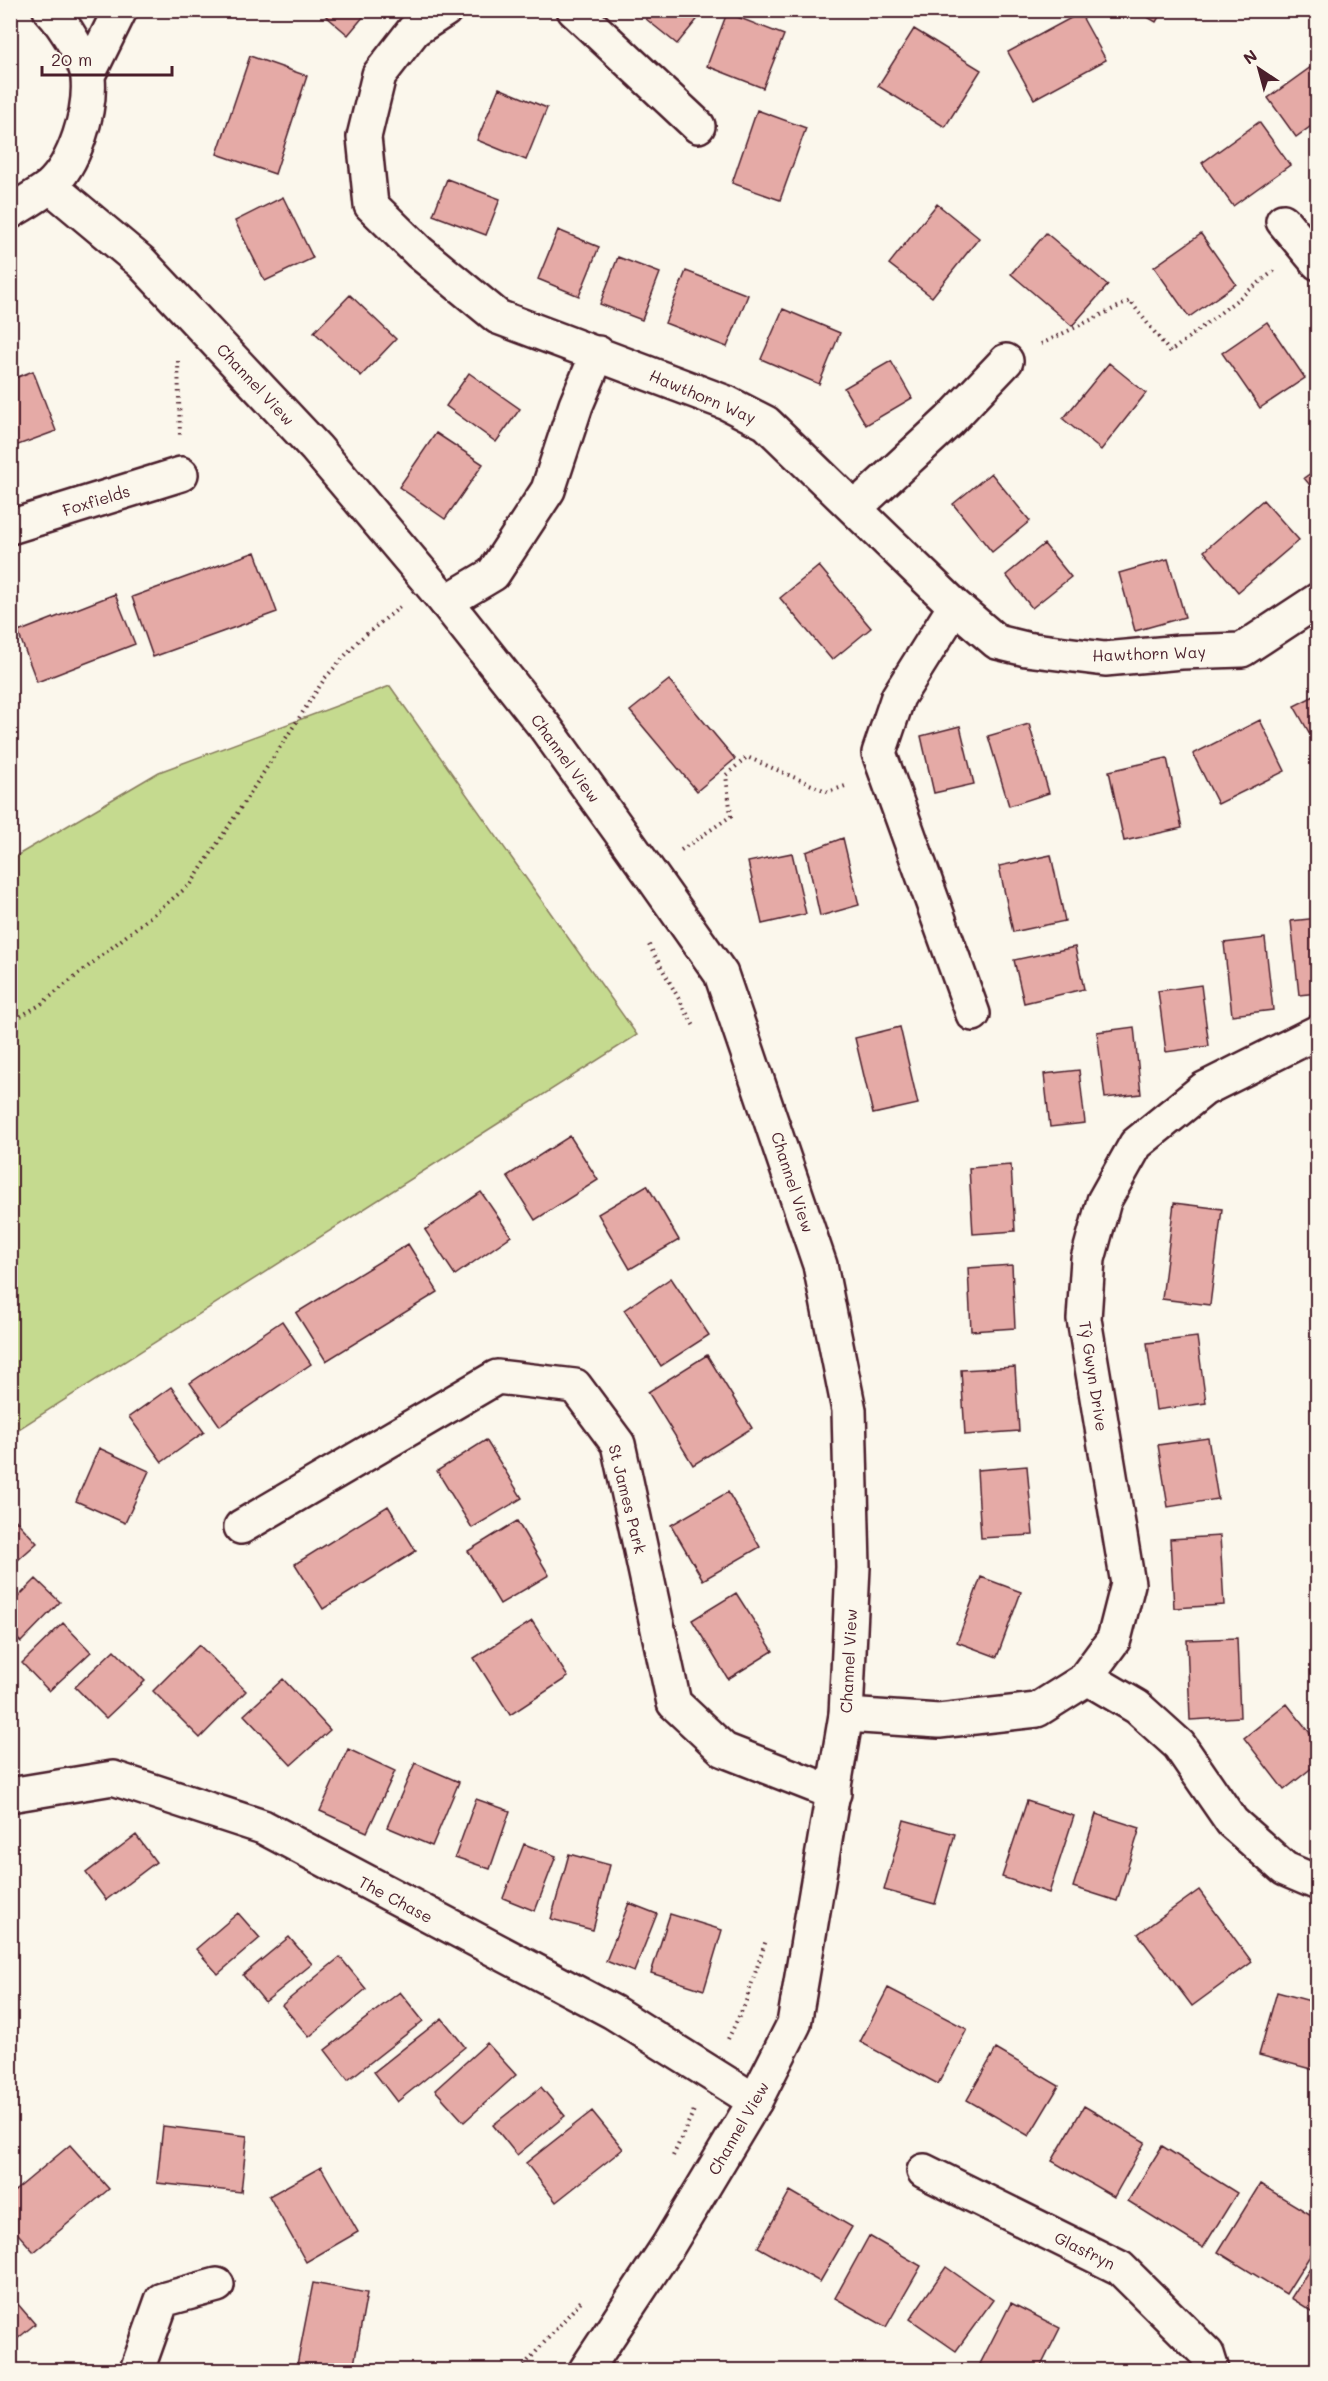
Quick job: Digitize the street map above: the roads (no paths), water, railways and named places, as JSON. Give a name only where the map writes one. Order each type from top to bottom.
[{"type":"street","points":[[10,212],[50,186],[76,148],[88,106],[88,75],[62,22],[50,10]]},
{"type":"street","points":[[88,75],[120,10]]},
{"type":"street","name":"Hawthorn Way","points":[[445,10],[414,30],[379,75],[364,137],[371,205],[419,252],[498,317],[727,403],[766,423],[955,606],[997,642],[1026,649],[1105,659],[1181,651],[1242,650],[1317,600]]},
{"type":"street","points":[[573,10],[698,126]]},
{"type":"street","name":"Channel View","points":[[50,186],[141,262],[316,448],[446,602],[545,728],[721,974],[820,1265],[849,1410],[853,1567],[846,1715],[794,2024],[755,2101],[668,2246],[585,2370]]},
{"type":"street","points":[[1282,221],[1311,256]]},
{"type":"street","points":[[446,602],[493,574],[548,490],[576,405],[598,353]]},
{"type":"street","points":[[855,508],[949,421],[1006,362]]},
{"type":"street","name":"Foxfields","points":[[10,526],[181,474]]},
{"type":"street","points":[[955,606],[898,697],[879,753],[973,1014]]},
{"type":"street","name":"Tŷ Gwyn Drive","points":[[846,1715],[939,1721],[1037,1710],[1086,1677],[1114,1639],[1128,1584],[1084,1319],[1088,1259],[1104,1201],[1136,1144],[1204,1089],[1317,1032]]},
{"type":"street","name":"St James Park","points":[[241,1527],[497,1377],[575,1386],[618,1444],[674,1702],[724,1750],[834,1793]]},
{"type":"street","points":[[1086,1677],[1137,1707],[1179,1745],[1232,1822],[1286,1869],[1317,1883]]},
{"type":"street","name":"The Chase","points":[[10,1795],[113,1778],[263,1827],[613,2012],[755,2101]]},
{"type":"street","name":"Glasfryn","points":[[924,2171],[1120,2268],[1207,2354],[1212,2370]]},
{"type":"street","points":[[137,2370],[162,2300],[217,2285]]}]
